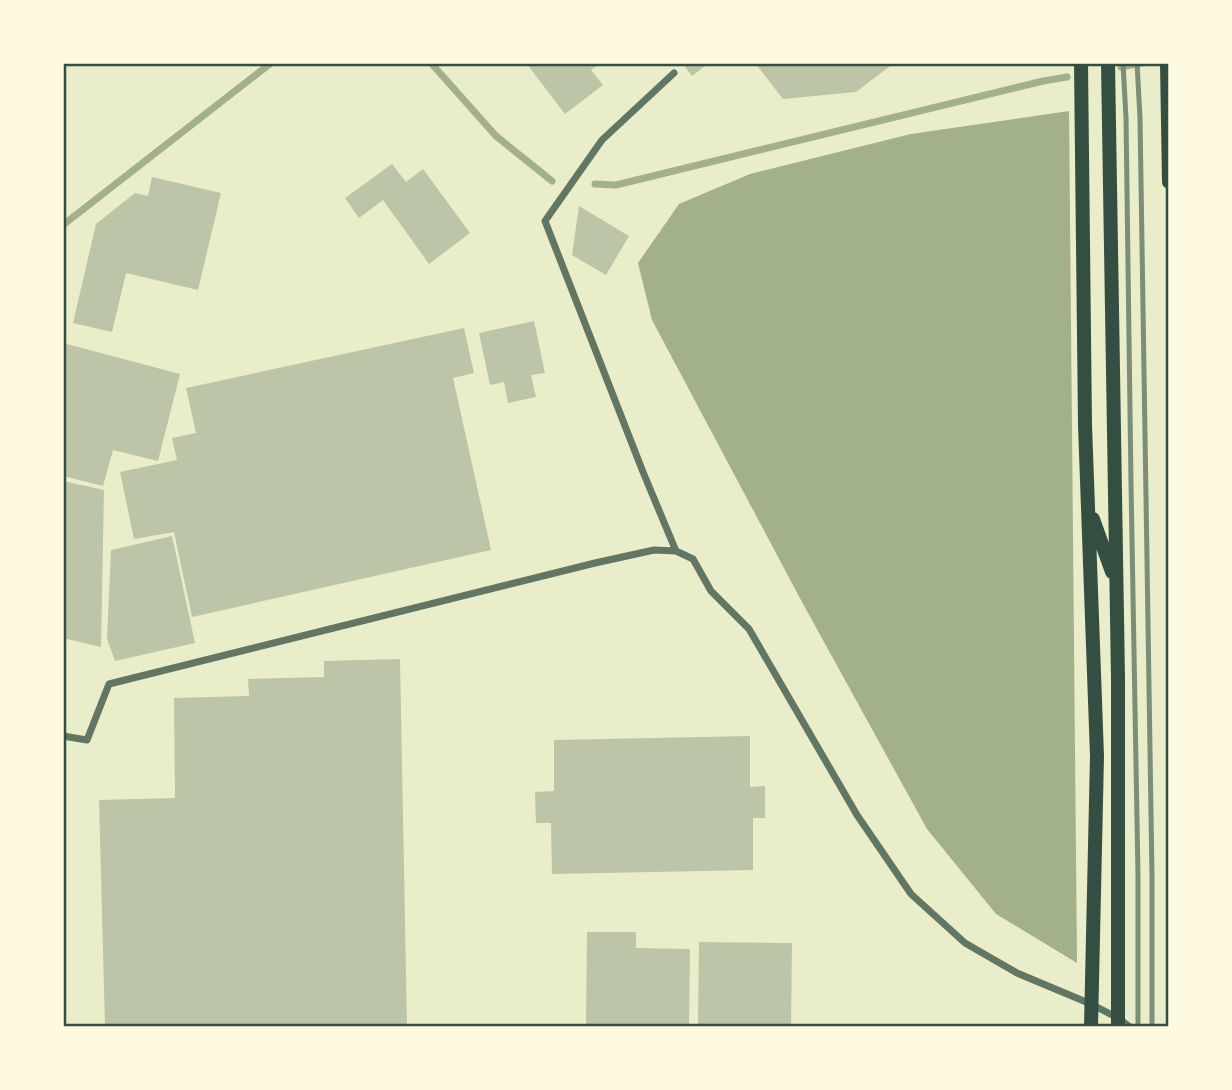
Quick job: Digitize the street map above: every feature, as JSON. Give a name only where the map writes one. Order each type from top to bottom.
[{"type":"main road","points":[[1081,63],[1085,425],[1097,756],[1091,1027]]},
{"type":"main road","points":[[1108,63],[1122,1024]]},
{"type":"main road","points":[[1167,63],[1169,182]]},
{"type":"main road","points":[[1088,504],[1116,585]]},
{"type":"street","points":[[674,74],[602,140],[545,221],[676,551]]},
{"type":"street","points":[[63,736],[87,740],[109,684],[607,561],[654,550],[676,551],[693,559],[711,590],[749,629],[857,815],[911,894],[965,943],[1017,973],[1091,1004],[1122,1024]]},
{"type":"shaded area","points":[[1069,111],[1077,963],[996,914],[927,829],[652,320],[638,263],[679,204],[750,174],[911,134]]},
{"type":"building","points":[[526,63],[601,63],[591,70],[603,85],[565,114]]},
{"type":"building","points":[[682,63],[709,63],[692,76]]},
{"type":"building","points":[[755,63],[894,63],[856,92],[783,99]]},
{"type":"building","points":[[392,164],[406,182],[423,169],[470,233],[429,264],[383,200],[359,218],[345,198]]},
{"type":"building","points":[[152,177],[221,193],[198,290],[126,273],[112,332],[73,323],[96,224],[135,193],[148,196]]},
{"type":"building","points":[[579,206],[629,236],[606,275],[572,255]]},
{"type":"building","points":[[534,321],[545,373],[531,375],[536,397],[508,403],[504,382],[490,385],[479,333]]},
{"type":"building","points":[[464,328],[474,373],[453,378],[491,550],[192,617],[174,532],[134,539],[120,472],[177,460],[172,438],[196,433],[186,388]]},
{"type":"building","points":[[63,343],[180,374],[158,461],[113,450],[103,486],[63,476]]},
{"type":"building","points":[[63,481],[104,490],[101,647],[63,638]]},
{"type":"building","points":[[172,536],[195,643],[115,661],[107,639],[111,550]]},
{"type":"building","points":[[400,659],[407,1027],[105,1027],[99,800],[175,798],[174,698],[249,696],[248,679],[324,677],[324,661]]},
{"type":"building","points":[[750,736],[750,787],[765,786],[765,818],[753,818],[753,870],[552,874],[551,823],[536,823],[535,792],[554,791],[554,740]]},
{"type":"building","points":[[587,932],[636,932],[636,948],[690,949],[689,1027],[586,1027]]},
{"type":"building","points":[[699,942],[792,943],[791,1027],[698,1027]]},
{"type":"waterway","points":[[63,225],[271,63]]},
{"type":"waterway","points":[[431,63],[496,136],[552,181]]},
{"type":"waterway","points":[[1121,67],[1142,63]]},
{"type":"waterway","points":[[595,184],[616,185],[1067,77]]},
{"type":"railway","points":[[1123,63],[1138,876],[1138,1027]]},
{"type":"railway","points":[[1137,63],[1152,876],[1152,1027]]}]
